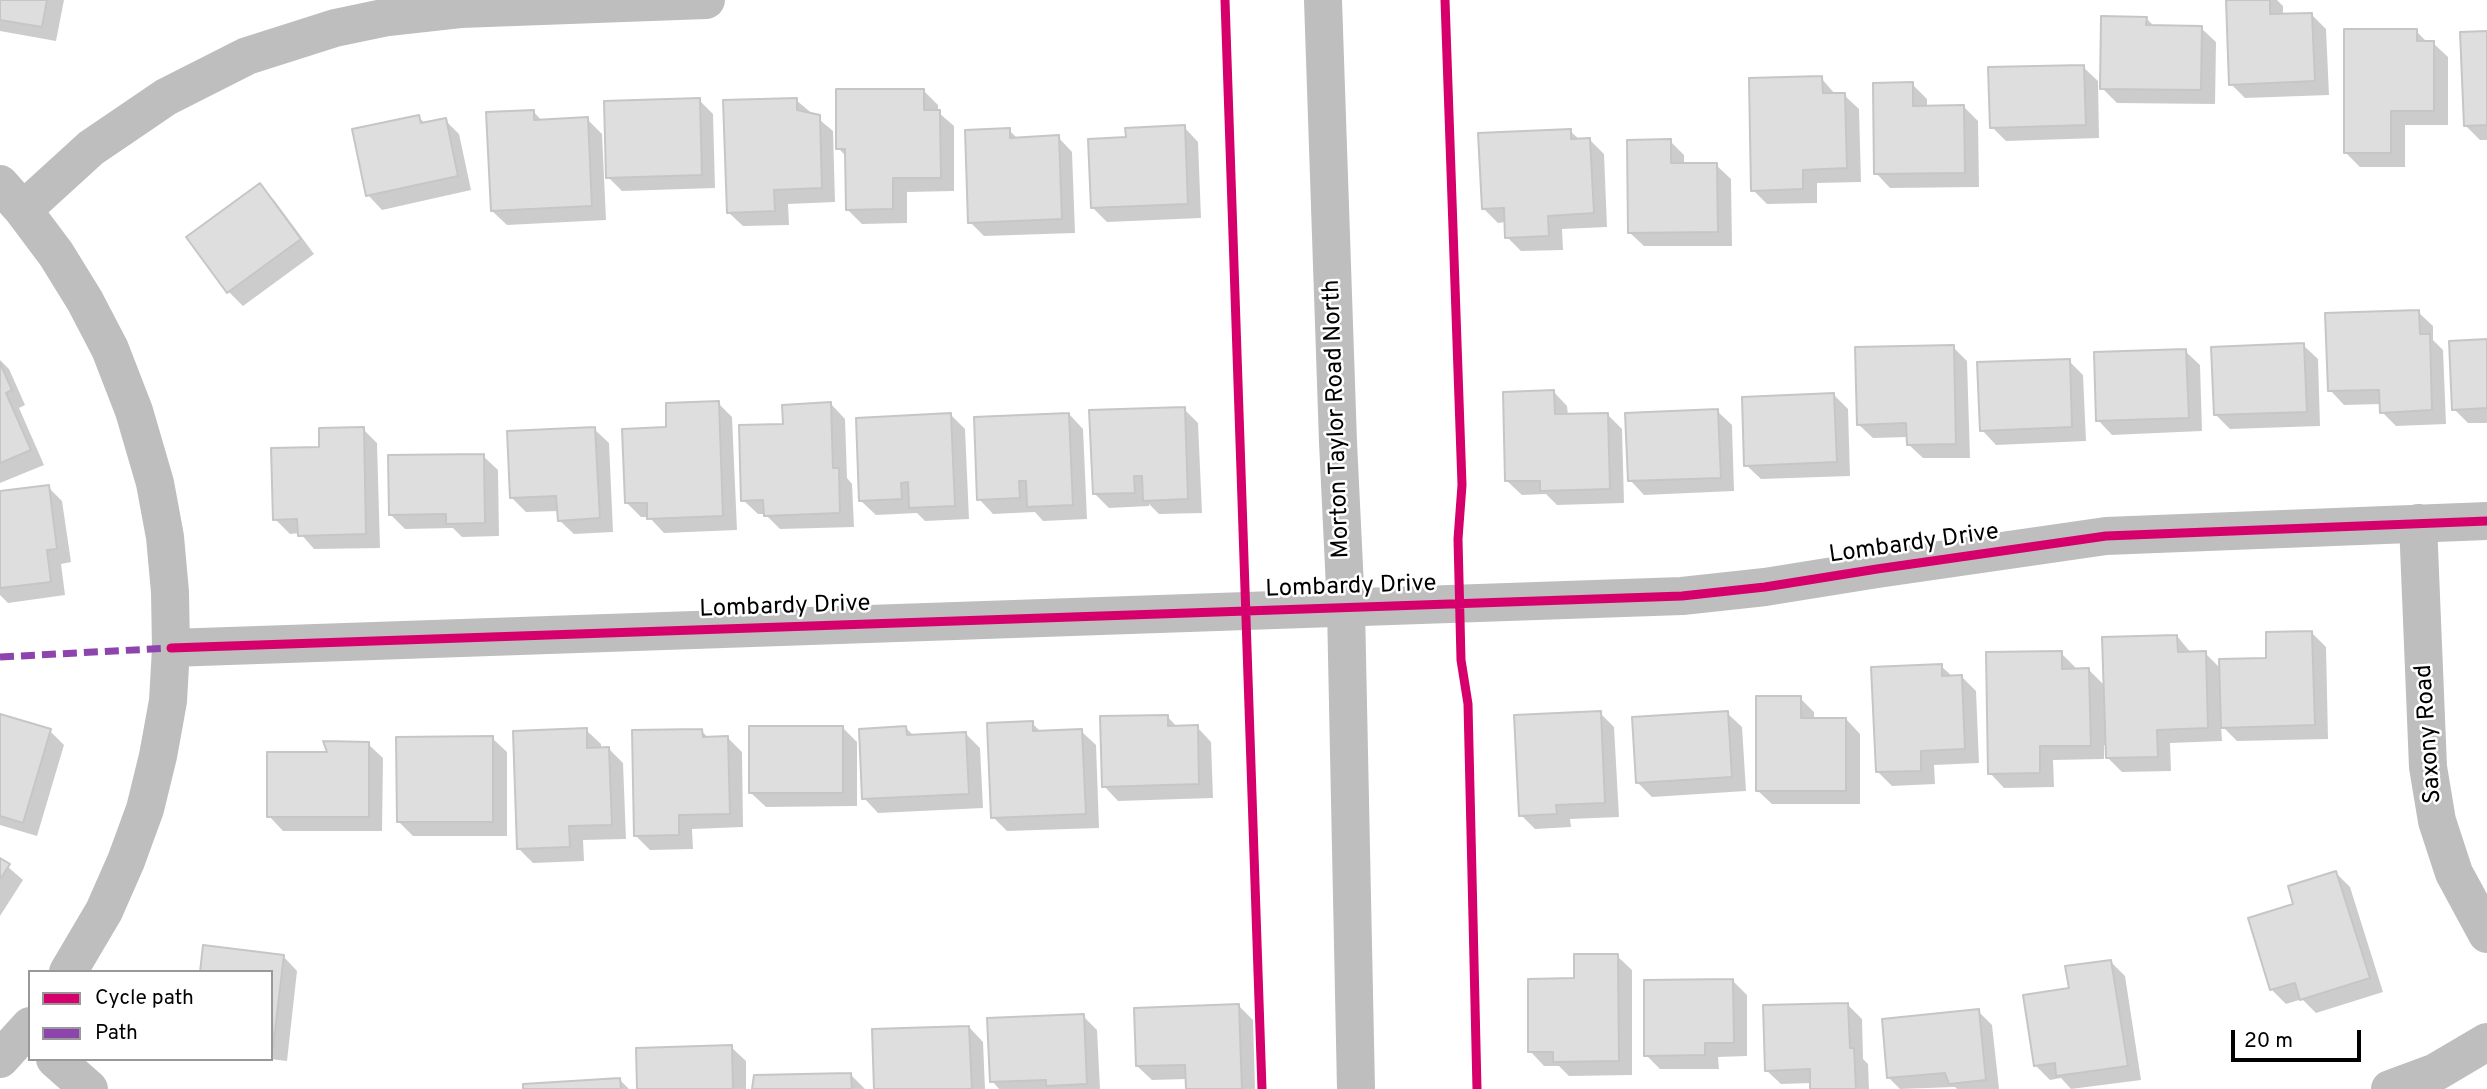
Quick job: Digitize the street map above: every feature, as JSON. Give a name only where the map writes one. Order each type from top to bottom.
[{"type":"street","points":[[69,970],[104,911],[145,808],[168,701],[172,648],[170,592],[165,537],[155,483],[134,411],[110,349],[56,254],[12,197],[166,97],[247,56],[335,28],[388,16],[460,9],[706,0]]},
{"type":"street","name":"Morton Taylor Road North","points":[[1324,0],[1346,608],[1356,1089]]},
{"type":"street","name":"Lombardy Drive","points":[[172,648],[1682,596],[1765,587],[2106,536],[2487,520]]},
{"type":"street","name":"Saxony Road","points":[[2418,523],[2428,767],[2437,821],[2454,873],[2487,934]]},
{"type":"street","points":[[2390,1089],[2436,1072],[2487,1042]]},
{"type":"street","points":[[57,1061],[89,1089]]},
{"type":"building","points":[[0,0],[47,0],[42,27],[0,20]]},
{"type":"building","points":[[2226,0],[2270,0],[2270,14],[2312,13],[2315,81],[2229,85]]},
{"type":"building","points":[[2101,16],[2147,17],[2146,25],[2202,26],[2201,90],[2100,89]]},
{"type":"building","points":[[2344,29],[2417,29],[2417,41],[2434,41],[2434,111],[2391,111],[2391,153],[2344,153]]},
{"type":"building","points":[[2487,31],[2487,125],[2464,126],[2460,32]]},
{"type":"building","points":[[2084,65],[2086,125],[1990,128],[1988,67]]},
{"type":"building","points":[[1822,76],[1823,93],[1845,93],[1847,168],[1803,170],[1803,189],[1751,191],[1749,78]]},
{"type":"building","points":[[1913,82],[1913,106],[1964,105],[1965,173],[1874,174],[1873,83]]},
{"type":"building","points":[[836,89],[924,89],[924,110],[940,110],[941,178],[893,178],[893,209],[846,210],[845,149],[836,149]]},
{"type":"building","points":[[700,98],[702,175],[606,178],[604,101]]},
{"type":"building","points":[[797,98],[797,110],[820,115],[822,188],[774,190],[775,211],[727,213],[723,100]]},
{"type":"building","points":[[534,110],[534,120],[588,117],[592,206],[491,211],[486,112]]},
{"type":"building","points":[[419,115],[421,123],[446,118],[458,176],[366,196],[352,129]]},
{"type":"building","points":[[1185,125],[1188,204],[1091,208],[1088,139],[1126,137],[1125,128]]},
{"type":"building","points":[[1010,128],[1010,138],[1059,135],[1062,219],[968,223],[965,130]]},
{"type":"building","points":[[1571,129],[1571,139],[1590,138],[1594,213],[1548,216],[1549,236],[1505,238],[1504,208],[1482,209],[1478,133]]},
{"type":"building","points":[[1671,139],[1671,163],[1717,163],[1718,232],[1628,233],[1627,140]]},
{"type":"building","points":[[260,183],[301,239],[227,293],[186,237]]},
{"type":"building","points":[[2419,310],[2420,334],[2430,334],[2432,410],[2380,413],[2379,390],[2328,391],[2325,313]]},
{"type":"building","points":[[2487,339],[2487,408],[2452,410],[2449,341]]},
{"type":"building","points":[[2304,343],[2307,412],[2214,415],[2211,347]]},
{"type":"building","points":[[1954,345],[1956,444],[1907,445],[1906,423],[1857,425],[1855,347]]},
{"type":"building","points":[[2186,349],[2189,418],[2096,421],[2094,352]]},
{"type":"building","points":[[2070,359],[2072,427],[1980,431],[1977,362]]},
{"type":"building","points":[[0,363],[12,390],[6,393],[31,450],[0,463]]},
{"type":"building","points":[[1554,390],[1555,414],[1608,413],[1610,489],[1540,491],[1540,481],[1505,481],[1503,392]]},
{"type":"building","points":[[1834,393],[1837,462],[1744,466],[1742,397]]},
{"type":"building","points":[[719,401],[723,516],[647,519],[647,503],[625,503],[622,429],[666,427],[666,403]]},
{"type":"building","points":[[831,402],[833,468],[839,468],[840,513],[764,516],[763,500],[741,501],[739,425],[783,424],[782,405]]},
{"type":"building","points":[[1185,407],[1188,499],[1143,501],[1142,476],[1134,476],[1135,493],[1093,494],[1089,410]]},
{"type":"building","points":[[1718,409],[1721,478],[1628,481],[1625,413]]},
{"type":"building","points":[[951,413],[955,506],[909,508],[908,482],[901,483],[902,499],[859,501],[856,418]]},
{"type":"building","points":[[1069,413],[1073,505],[1027,507],[1026,481],[1019,481],[1020,498],[977,500],[974,417]]},
{"type":"building","points":[[364,427],[366,534],[298,536],[297,519],[273,520],[271,448],[319,447],[319,428]]},
{"type":"building","points":[[595,427],[600,518],[558,521],[556,496],[510,498],[507,431]]},
{"type":"building","points":[[484,454],[485,523],[446,524],[446,514],[389,515],[388,455]]},
{"type":"building","points":[[49,485],[57,549],[47,550],[51,582],[0,588],[0,491]]},
{"type":"building","points":[[2312,631],[2315,725],[2221,728],[2219,659],[2266,658],[2266,632]]},
{"type":"building","points":[[2177,635],[2178,652],[2206,651],[2208,728],[2157,730],[2158,757],[2106,758],[2102,637]]},
{"type":"building","points":[[2062,651],[2062,669],[2089,668],[2091,746],[2040,746],[2040,773],[1988,774],[1986,652]]},
{"type":"building","points":[[1942,664],[1942,676],[1962,675],[1965,749],[1921,751],[1921,771],[1876,772],[1871,667]]},
{"type":"building","points":[[1756,696],[1801,696],[1801,718],[1846,718],[1846,791],[1756,791]]},
{"type":"building","points":[[1601,711],[1605,803],[1556,805],[1557,814],[1519,816],[1514,715]]},
{"type":"building","points":[[1728,711],[1732,777],[1636,783],[1632,717]]},
{"type":"building","points":[[0,714],[51,729],[23,823],[0,816]]},
{"type":"building","points":[[1168,715],[1168,726],[1198,725],[1199,784],[1102,787],[1100,716]]},
{"type":"building","points":[[1033,721],[1033,731],[1082,729],[1086,814],[991,818],[987,723]]},
{"type":"building","points":[[749,726],[843,726],[843,793],[749,793]]},
{"type":"building","points":[[906,726],[907,735],[966,732],[969,794],[862,799],[859,729]]},
{"type":"building","points":[[587,728],[587,748],[609,747],[612,825],[569,826],[570,847],[517,849],[513,731]]},
{"type":"building","points":[[702,729],[703,737],[728,736],[730,814],[679,815],[679,835],[634,836],[632,730]]},
{"type":"building","points":[[493,736],[493,822],[397,822],[396,737]]},
{"type":"building","points":[[323,741],[369,742],[369,817],[267,817],[267,752],[327,752]]},
{"type":"building","points":[[0,858],[10,864],[0,880]]},
{"type":"building","points":[[2336,871],[2370,978],[2300,1000],[2295,983],[2270,990],[2248,918],[2293,904],[2288,886]]},
{"type":"building","points":[[203,945],[284,955],[273,1048],[273,970],[200,970]]},
{"type":"building","points":[[1574,954],[1618,954],[1619,1061],[1553,1062],[1553,1052],[1528,1052],[1528,979],[1574,978]]},
{"type":"building","points":[[2111,960],[2128,1066],[2056,1076],[2055,1063],[2034,1066],[2023,995],[2069,988],[2065,966]]},
{"type":"building","points":[[1733,979],[1734,1043],[1705,1043],[1705,1055],[1644,1056],[1644,980]]},
{"type":"building","points":[[1848,1003],[1850,1048],[1854,1048],[1856,1089],[1810,1089],[1810,1069],[1765,1071],[1763,1005]]},
{"type":"building","points":[[1239,1004],[1242,1089],[1186,1089],[1185,1065],[1136,1066],[1134,1008]]},
{"type":"building","points":[[1979,1009],[1986,1080],[1949,1084],[1945,1073],[1887,1078],[1882,1019]]},
{"type":"building","points":[[1084,1014],[1087,1084],[1046,1086],[1046,1080],[990,1082],[987,1018]]},
{"type":"building","points":[[969,1026],[972,1089],[874,1089],[872,1029]]},
{"type":"building","points":[[732,1045],[733,1089],[637,1089],[636,1048]]},
{"type":"building","points":[[851,1073],[852,1089],[752,1089],[754,1075]]},
{"type":"building","points":[[620,1078],[621,1089],[523,1089],[523,1084]]},
{"type":"marked path","points":[[0,657],[171,648]]},
{"type":"cycle path","points":[[1225,0],[1262,1089]]},
{"type":"cycle path","points":[[1445,0],[1462,485],[1458,539],[1461,660],[1468,704],[1477,1089]]},
{"type":"cycle path","points":[[171,648],[1682,596],[1765,587],[2106,536],[2487,521]]}]
